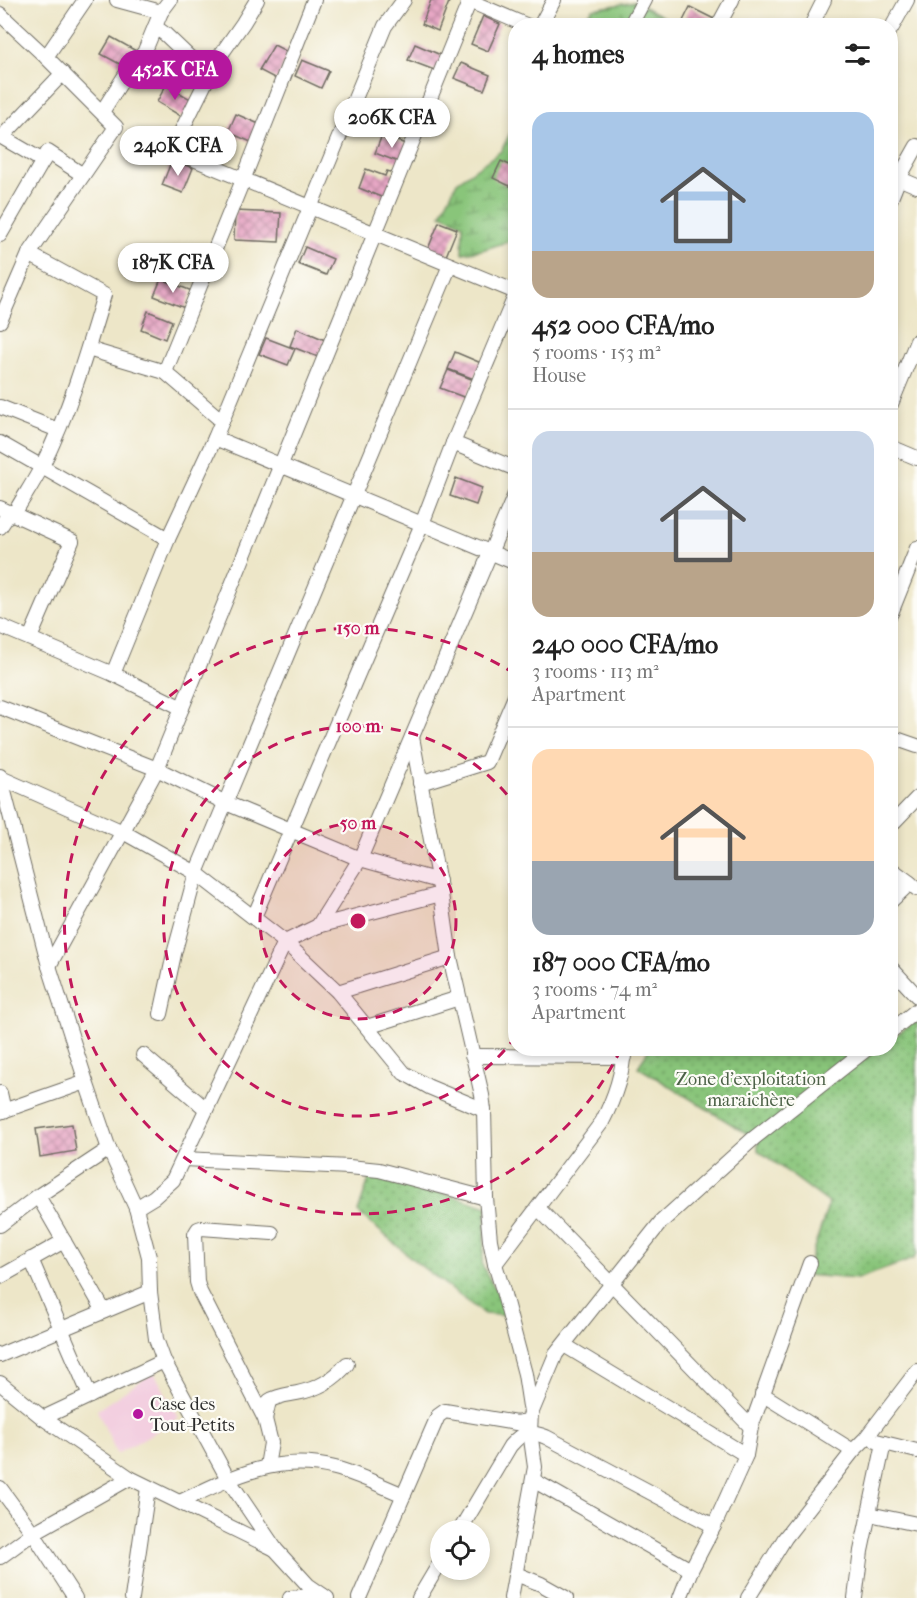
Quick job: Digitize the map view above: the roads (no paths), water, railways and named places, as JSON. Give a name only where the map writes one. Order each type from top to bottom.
[{"type":"street","points":[[46,57],[85,0]]},
{"type":"street","points":[[117,0],[161,12]]},
{"type":"street","points":[[102,112],[135,61],[144,53],[161,12],[170,0]]},
{"type":"street","points":[[257,0],[208,75],[172,150],[508,290]]},
{"type":"street","points":[[165,372],[314,0]]},
{"type":"street","points":[[113,674],[168,539],[215,438],[385,26],[404,0]]},
{"type":"street","points":[[50,966],[157,769],[469,0],[510,18]]},
{"type":"street","points":[[544,18],[554,0]]},
{"type":"street","points":[[634,18],[644,0]]},
{"type":"street","points":[[722,18],[732,0]]},
{"type":"street","points":[[815,18],[825,0]]},
{"type":"street","points":[[897,18],[907,0]]},
{"type":"street","points":[[0,14],[116,127],[29,254],[0,321]]},
{"type":"street","points":[[155,27],[208,75]]},
{"type":"street","points":[[43,161],[1,136],[63,73]]},
{"type":"street","points":[[898,173],[917,146]]},
{"type":"street","points":[[0,235],[48,152],[83,175]]},
{"type":"street","points":[[898,178],[917,186]]},
{"type":"street","points":[[0,527],[8,511],[42,466],[88,349],[104,295],[29,254]]},
{"type":"street","points":[[161,1014],[174,954],[196,873],[450,265]]},
{"type":"street","points":[[254,917],[422,524],[508,312]]},
{"type":"street","points":[[898,387],[917,341]]},
{"type":"street","points":[[88,349],[165,372],[222,421]]},
{"type":"street","points":[[0,407],[58,430]]},
{"type":"street","points":[[215,438],[508,560]]},
{"type":"street","points":[[0,443],[168,539]]},
{"type":"street","points":[[453,443],[508,467]]},
{"type":"street","points":[[898,450],[917,458]]},
{"type":"street","points":[[8,511],[72,540],[30,638]]},
{"type":"street","points":[[318,926],[360,859],[508,511]]},
{"type":"street","points":[[898,599],[913,570],[917,548]]},
{"type":"street","points":[[0,626],[113,674],[182,708]]},
{"type":"street","points":[[0,707],[157,769],[226,802],[360,859],[440,887]]},
{"type":"street","points":[[420,783],[487,762],[508,713]]},
{"type":"street","points":[[412,737],[440,887],[450,957],[482,1095],[490,1240],[525,1374],[531,1413],[530,1432],[535,1467],[534,1480],[511,1598]]},
{"type":"street","points":[[898,739],[917,746]]},
{"type":"street","points":[[1,777],[123,832],[196,873],[285,942],[338,992],[404,1073],[429,1087],[484,1110]]},
{"type":"street","points":[[1,777],[50,966],[86,1083],[109,1149],[136,1208],[149,1257],[150,1292],[156,1339],[164,1361],[228,1479],[276,1550],[302,1579],[324,1597]]},
{"type":"street","points":[[898,818],[917,798]]},
{"type":"street","points":[[898,874],[914,886],[898,896]]},
{"type":"street","points":[[136,1208],[154,1197],[172,1180],[184,1159],[285,942],[318,926],[440,887]]},
{"type":"street","points":[[338,992],[450,957]]},
{"type":"street","points":[[898,976],[917,996]]},
{"type":"street","points":[[367,1027],[459,998]]},
{"type":"street","points":[[898,1025],[917,1010]]},
{"type":"street","points":[[143,1055],[206,1109]]},
{"type":"street","points":[[472,1056],[508,1055]]},
{"type":"street","points":[[495,1264],[602,1122],[617,1089],[623,1056]]},
{"type":"street","points":[[359,1598],[438,1416],[445,1411],[516,1423],[528,1421],[556,1354],[661,1222],[754,1138],[858,1056]]},
{"type":"street","points":[[0,1093],[2,1112],[86,1083]]},
{"type":"street","points":[[0,1225],[38,1196],[109,1149]]},
{"type":"street","points":[[184,1159],[379,1170],[486,1197]]},
{"type":"street","points":[[38,1196],[104,1311]]},
{"type":"street","points":[[538,1208],[751,1427]]},
{"type":"street","points":[[267,1466],[271,1443],[265,1419],[200,1292],[197,1282],[195,1234],[201,1228],[272,1233]]},
{"type":"street","points":[[0,1277],[64,1240]]},
{"type":"street","points":[[31,1259],[90,1396]]},
{"type":"street","points":[[680,1598],[746,1455],[751,1427],[762,1394],[810,1263]]},
{"type":"street","points":[[0,1355],[150,1292]]},
{"type":"street","points":[[564,1344],[746,1455]]},
{"type":"street","points":[[43,1418],[164,1361]]},
{"type":"street","points":[[265,1419],[269,1401],[279,1395],[322,1386],[339,1374],[347,1364]]},
{"type":"street","points":[[748,1598],[785,1538],[853,1451],[915,1378]]},
{"type":"street","points":[[0,1383],[43,1418],[130,1478],[276,1550]]},
{"type":"street","points":[[762,1394],[853,1451]]},
{"type":"street","points":[[466,1520],[510,1446],[521,1435],[530,1432],[546,1437],[714,1526]]},
{"type":"street","points":[[865,1439],[917,1451]]},
{"type":"street","points":[[855,1598],[861,1551],[884,1443]]},
{"type":"street","points":[[180,1502],[228,1479],[267,1466],[308,1464],[334,1468],[356,1475],[404,1495]]},
{"type":"street","points":[[0,1557],[33,1533],[130,1478]]},
{"type":"street","points":[[534,1480],[691,1570]]},
{"type":"street","points":[[0,1488],[33,1533],[75,1598]]},
{"type":"street","points":[[132,1598],[148,1488]]},
{"type":"street","points":[[869,1514],[917,1524]]},
{"type":"street","points":[[516,1574],[541,1584],[566,1598]]},
{"type":"street","points":[[419,1598],[430,1580]]},
{"type":"street","points":[[290,1598],[324,1597]]},
{"type":"place","name":"Case des Tout-Petits","points":[[138,1414]]},
{"type":"park label","name":"Zone d'exploitation maraichère","points":[[751,1089]]}]
